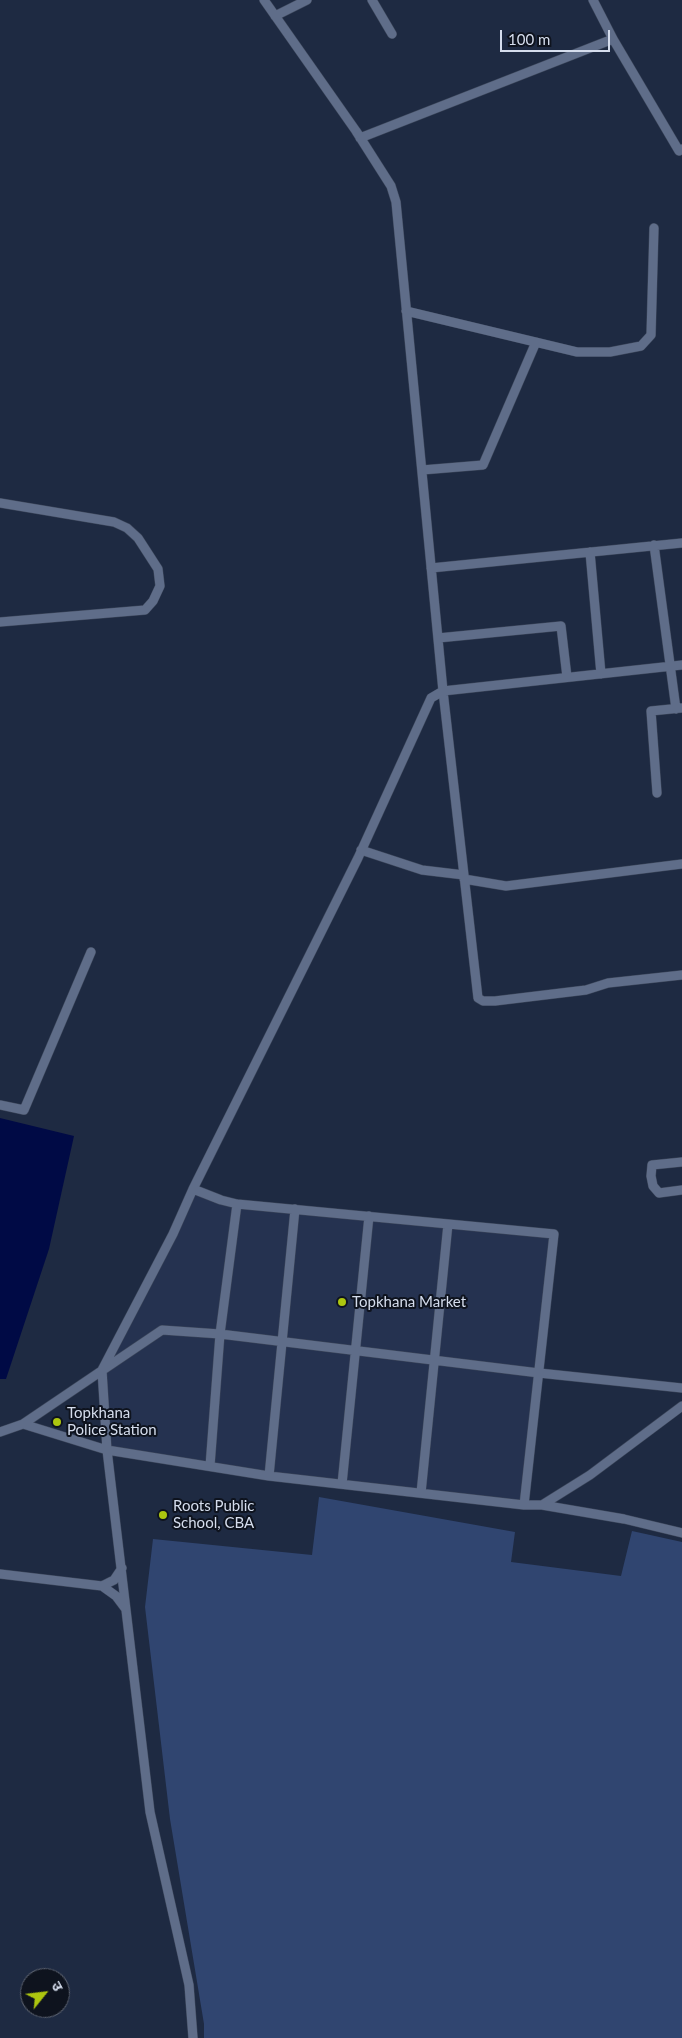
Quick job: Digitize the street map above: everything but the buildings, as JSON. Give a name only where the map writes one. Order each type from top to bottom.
[{"type":"street","points":[[264,0],[360,138],[391,186],[396,202],[443,690],[478,998],[483,1001],[586,990],[608,983],[682,975]]},
{"type":"street","points":[[275,16],[307,0]]},
{"type":"street","points":[[372,0],[392,34]]},
{"type":"street","points":[[593,0],[614,40],[679,151],[682,149]]},
{"type":"street","points":[[360,138],[614,40]]},
{"type":"street","points":[[406,311],[577,352],[610,352],[641,346],[651,336],[654,228]]},
{"type":"street","points":[[422,470],[483,465],[536,342]]},
{"type":"street","points":[[0,502],[114,522],[126,528],[138,538],[158,569],[160,586],[153,601],[145,610],[0,622]]},
{"type":"street","points":[[431,568],[682,543]]},
{"type":"street","points":[[654,546],[671,666],[679,708],[651,711],[657,794]]},
{"type":"street","points":[[590,552],[601,674]]},
{"type":"street","points":[[438,638],[561,626],[567,677]]},
{"type":"street","points":[[193,2038],[189,1985],[150,1812],[107,1450],[102,1370],[173,1234],[192,1189],[361,850],[431,698],[443,690],[682,665]]},
{"type":"street","points":[[361,850],[422,870],[506,886],[682,864]]},
{"type":"street","points":[[0,1105],[24,1110],[91,952]]},
{"type":"street","points":[[682,1162],[652,1165],[651,1176],[653,1186],[659,1193],[682,1190]]},
{"type":"street","points":[[192,1189],[237,1204],[554,1234],[524,1505]]},
{"type":"street","points":[[210,1466],[220,1334],[237,1204]]},
{"type":"street","points":[[269,1476],[296,1209]]},
{"type":"street","points":[[342,1484],[369,1216]]},
{"type":"street","points":[[421,1493],[448,1224]]},
{"type":"street","points":[[0,1432],[23,1424],[162,1330],[220,1334],[433,1361],[682,1388]]},
{"type":"street","points":[[542,1505],[590,1475],[682,1406]]},
{"type":"street","points":[[23,1424],[107,1450],[269,1476],[524,1505],[542,1505],[624,1519],[682,1533]]},
{"type":"street","points":[[102,1586],[114,1580],[122,1568]]},
{"type":"street","points":[[0,1574],[102,1586],[116,1596],[127,1611]]},
{"type":"shaded area","points":[[0,1118],[74,1136],[49,1249],[6,1379],[0,1379]]},
{"type":"shaded area","name":"Topkhana Market","points":[[193,1189],[237,1204],[554,1234],[524,1505],[210,1466],[107,1450],[102,1370]]},
{"type":"shaded area","points":[[319,1497],[515,1532],[511,1562],[621,1576],[632,1531],[682,1542],[682,2038],[204,2038],[204,2024],[170,1819],[145,1607],[153,1539],[312,1555]]},
{"type":"place","name":"Topkhana Market","points":[[342,1302]]},
{"type":"place","name":"Topkhana Police Station","points":[[57,1422]]},
{"type":"place","name":"Roots Public School, CBA","points":[[163,1515]]}]
